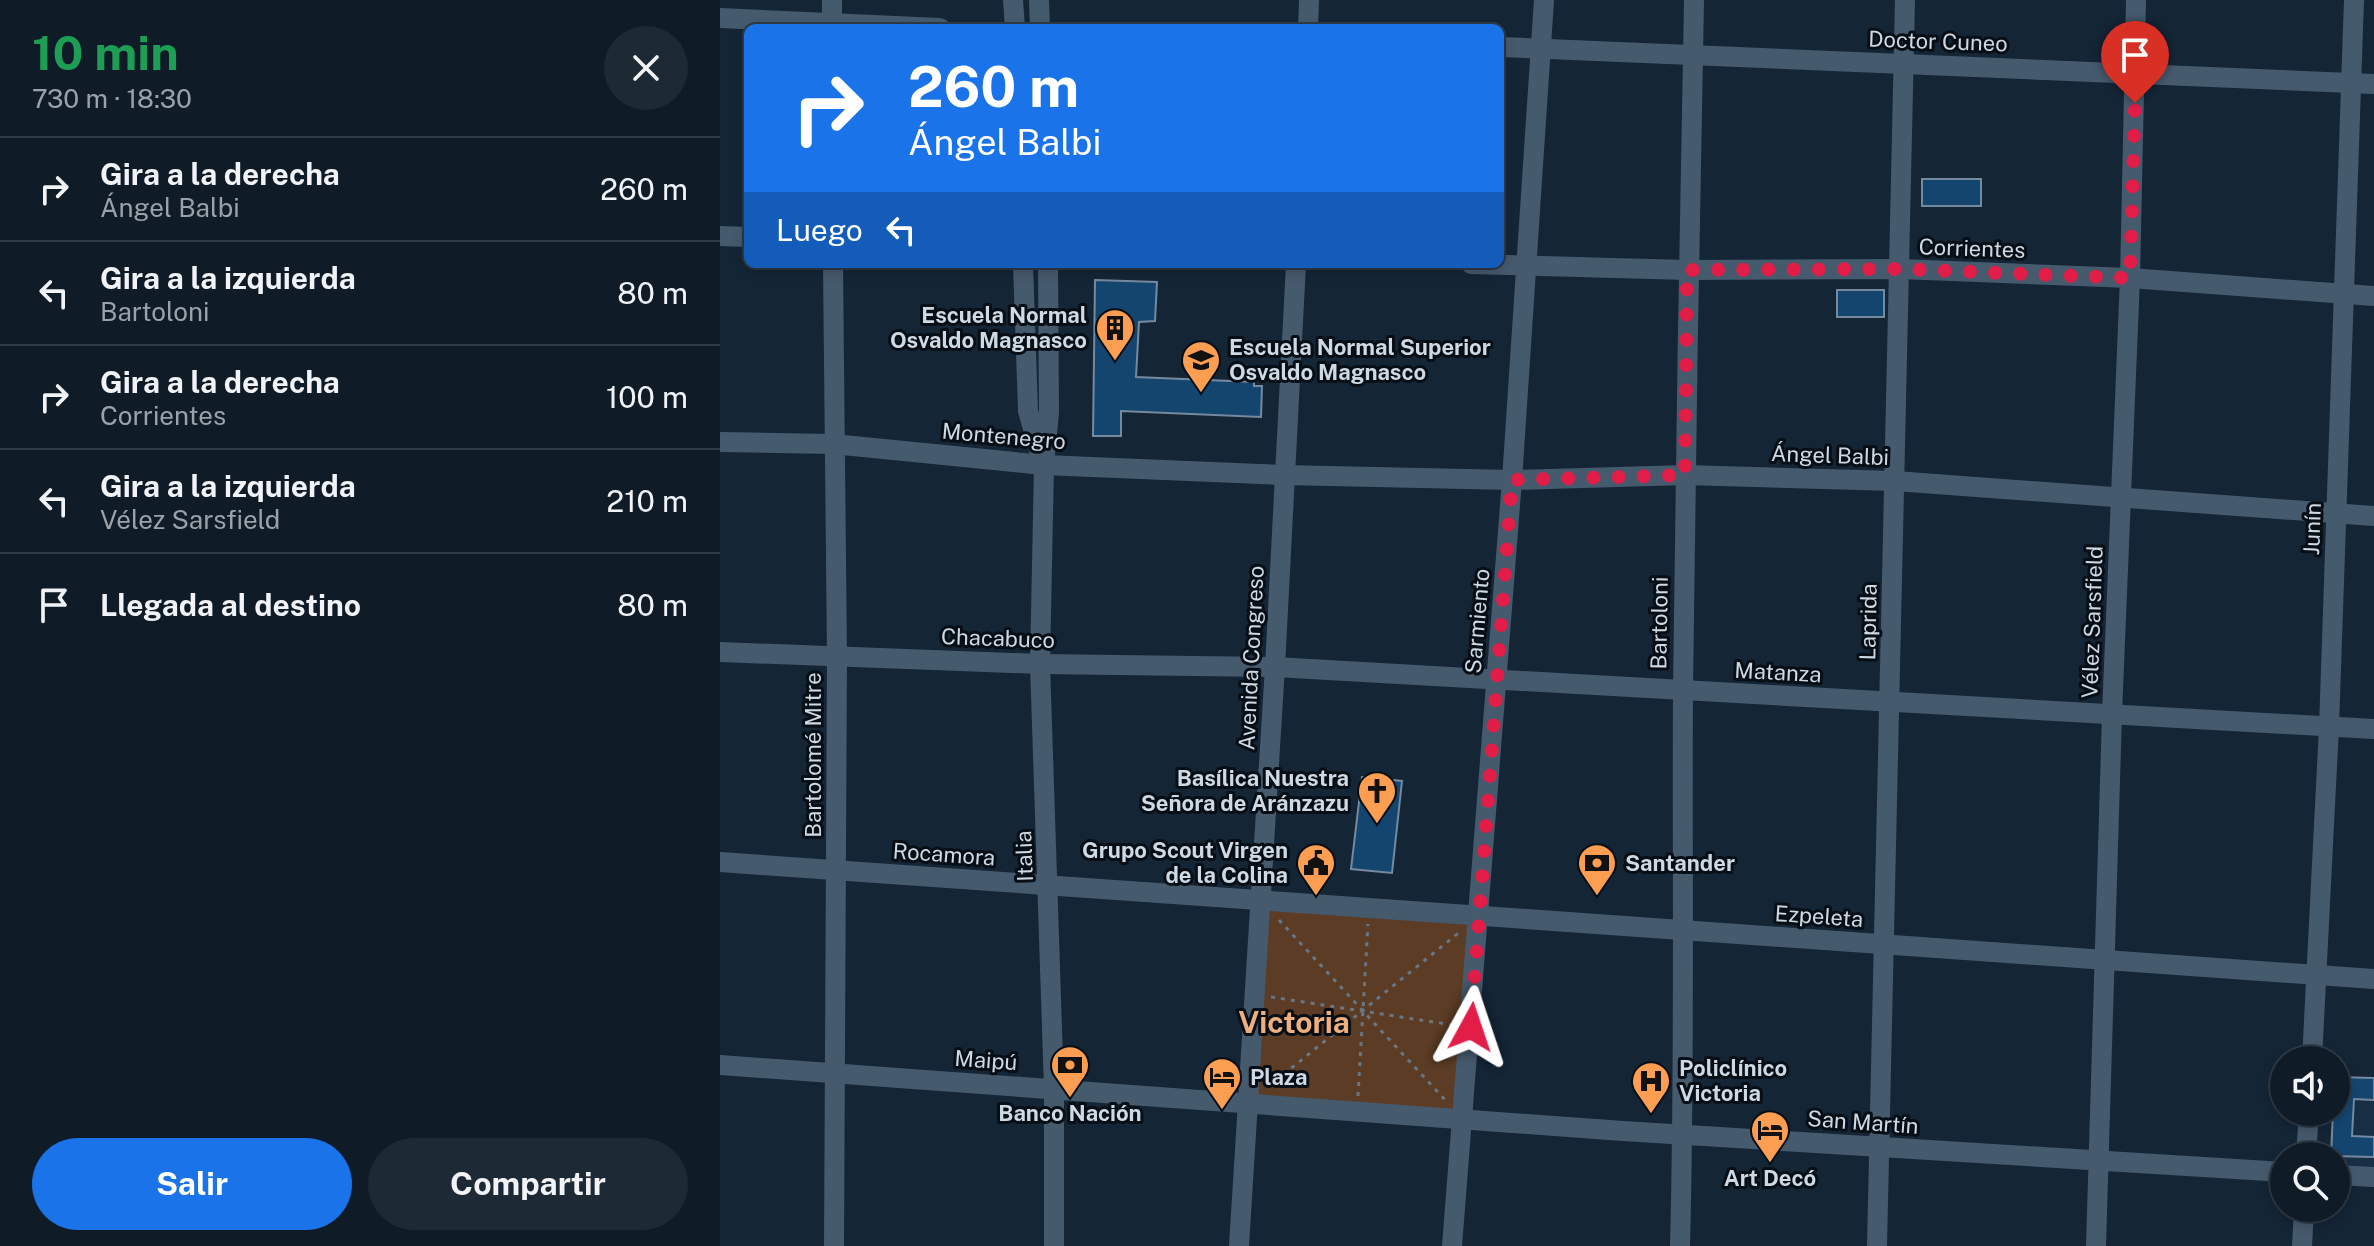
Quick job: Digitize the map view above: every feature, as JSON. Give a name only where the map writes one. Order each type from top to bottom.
[{"type":"street","points":[[832,0],[832,24]]},
{"type":"street","points":[[1013,0],[1015,24]]},
{"type":"street","points":[[1039,0],[1040,24]]},
{"type":"street","points":[[1308,24],[1309,0]]},
{"type":"street","name":"Sarmiento","points":[[1452,1246],[1480,916],[1544,0]]},
{"type":"street","name":"Bartoloni","points":[[1680,1246],[1687,270],[1694,0]]},
{"type":"street","name":"Laprida","points":[[1877,1246],[1905,0]]},
{"type":"street","name":"Vélez Sarsfield","points":[[2096,1246],[2112,714],[2130,278],[2136,0]]},
{"type":"street","name":"Junín","points":[[2313,1046],[2329,727],[2354,0]]},
{"type":"street","points":[[720,18],[804,24]]},
{"type":"street","name":"Doctor Cuneo","points":[[1504,47],[2374,84]]},
{"type":"street","points":[[720,236],[744,237]]},
{"type":"street","name":"Corrientes","points":[[1504,265],[1687,270],[1900,269],[2130,278],[2374,296]]},
{"type":"street","name":"Bartolomé Mitre","points":[[833,268],[837,656],[834,1246]]},
{"type":"street","points":[[1023,268],[1028,411],[1044,465]]},
{"type":"street","points":[[1044,465],[1049,412],[1048,268]]},
{"type":"street","name":"Avenida Congreso","points":[[1239,1246],[1296,268]]},
{"type":"street","name":"Montenegro","points":[[720,442],[833,444],[1044,465],[1284,475]]},
{"type":"street","name":"Italia","points":[[1044,465],[1040,664],[1050,886],[1054,1246]]},
{"type":"street","name":"Ángel Balbi","points":[[1284,475],[1512,480],[1685,475],[1895,481],[2374,516]]},
{"type":"street","name":"Chacabuco","points":[[720,652],[1040,664],[1275,667]]},
{"type":"street","name":"Matanza","points":[[1275,667],[2374,729]]},
{"type":"street","name":"Rocamora","points":[[720,862],[1261,901]]},
{"type":"street","name":"Ezpeleta","points":[[1261,901],[2374,979]]},
{"type":"street","name":"Maipú","points":[[720,1065],[1249,1103]]},
{"type":"street","name":"San Martín","points":[[1249,1103],[1683,1135],[2270,1171]]},
{"type":"street","points":[[2350,1176],[2374,1177]]},
{"type":"street","points":[[2302,1246],[2303,1222]]},
{"type":"path","points":[[1261,901],[1464,1119]]},
{"type":"path","points":[[1357,1112],[1368,908]]},
{"type":"path","points":[[1249,1103],[1480,916]]},
{"type":"path","points":[[1255,994],[1471,1027]]},
{"type":"shaded area","points":[[1261,901],[1480,916],[1464,1119],[1249,1103]]},
{"type":"shaded area","points":[[2350,1077],[2374,1078],[2374,1168],[2350,1167],[2350,1142],[2332,1142],[2332,1126],[2350,1126]]},
{"type":"building","points":[[1922,179],[1981,179],[1981,206],[1922,206]]},
{"type":"building","name":"Escuela Normal Osvaldo Magnasco","points":[[1095,280],[1157,282],[1155,321],[1139,322],[1136,377],[1254,382],[1254,386],[1262,386],[1261,417],[1121,411],[1121,436],[1093,436]]},
{"type":"building","points":[[1837,290],[1884,290],[1884,317],[1837,317]]},
{"type":"building","name":"Basílica Nuestra Señora de Aránzazu","points":[[1362,777],[1402,781],[1392,873],[1351,869]]},
{"type":"building","points":[[2350,1077],[2374,1078],[2374,1100],[2354,1099],[2352,1136],[2374,1137],[2374,1157],[2350,1156],[2350,1142],[2332,1142],[2332,1126],[2350,1126]]},
{"type":"place","name":"Escuela Normal Osvaldo Magnasco","points":[[1115,362]]},
{"type":"place","name":"Escuela Normal Superior Osvaldo Magnasco","points":[[1201,394]]},
{"type":"place","name":"Basílica Nuestra Señora de Aránzazu","points":[[1377,825]]},
{"type":"place","name":"Grupo Scout Virgen de la Colina","points":[[1316,897]]},
{"type":"place","name":"Santander","points":[[1597,897]]},
{"type":"place","name":"Banco Nación","points":[[1070,1099]]},
{"type":"place","name":"Plaza","points":[[1222,1111]]},
{"type":"place","name":"Policlínico Victoria","points":[[1651,1115]]},
{"type":"place","name":"Art Decó","points":[[1770,1164]]},
{"type":"district","name":"Victoria","points":[[1294,1022]]},
{"type":"route","points":[[1471,1027],[1512,480],[1685,475],[1687,270],[1900,269],[2130,278],[2135,103]]}]
